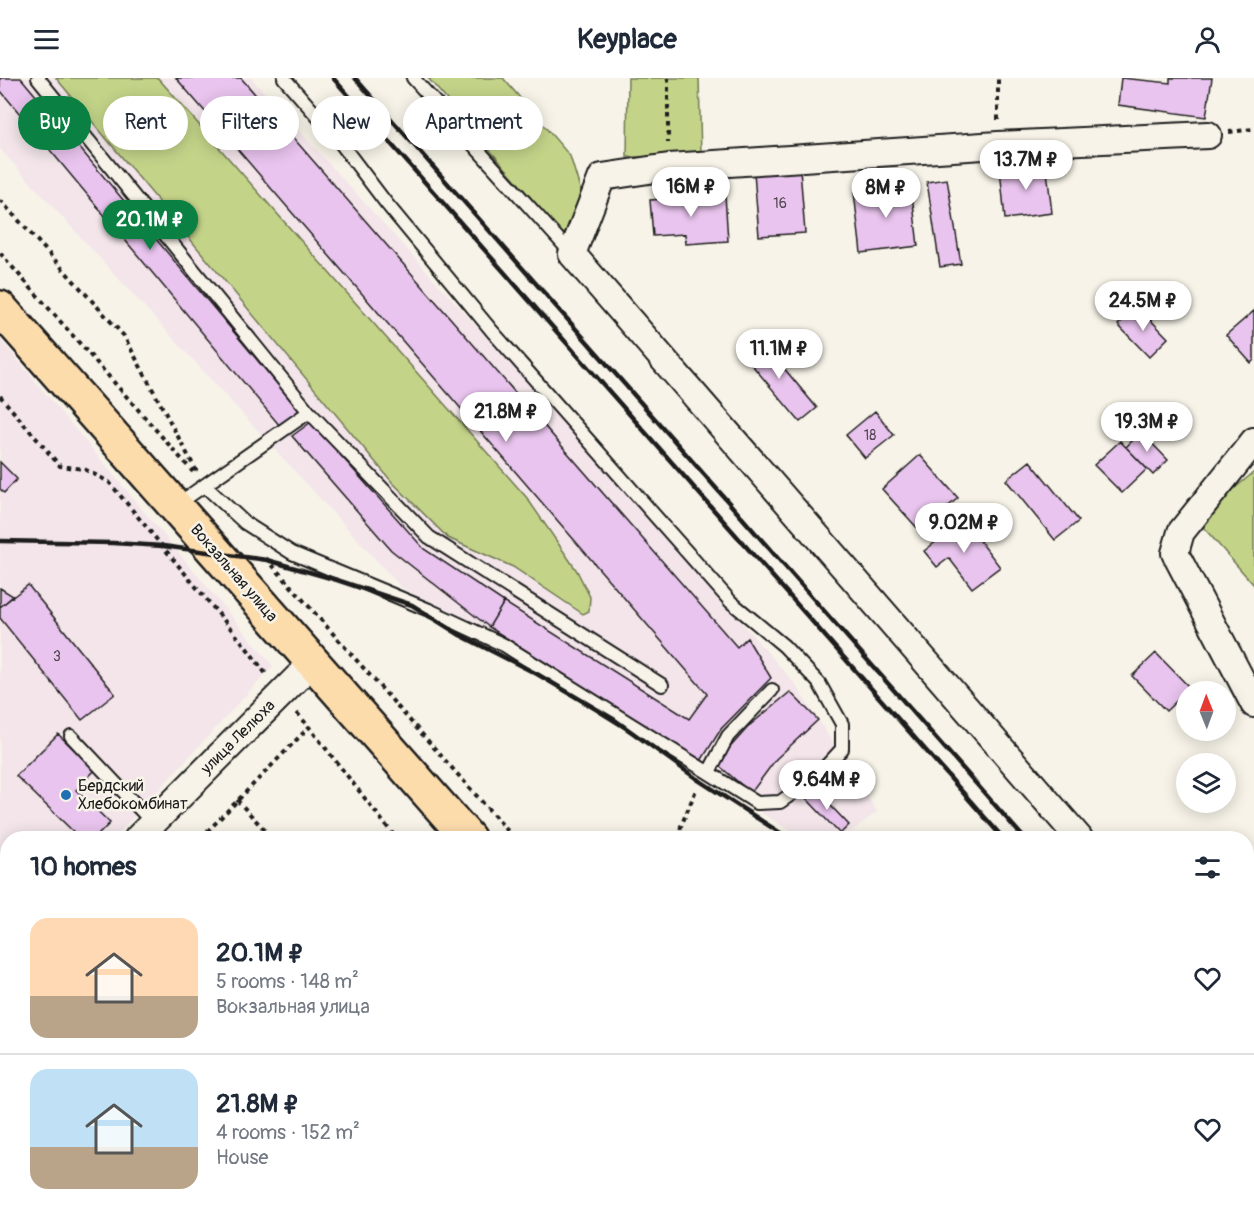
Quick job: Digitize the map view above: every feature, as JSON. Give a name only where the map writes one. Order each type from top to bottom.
[{"type":"highway","name":"Вокзальная улица","points":[[0,308],[462,831]]},
{"type":"street","points":[[1073,831],[572,254],[602,177],[669,167],[998,145],[1208,135]]},
{"type":"street","points":[[1254,441],[1181,532],[1175,553],[1254,704]]},
{"type":"street","name":"улица Лелюха","points":[[145,830],[313,662]]},
{"type":"lane","points":[[38,78],[309,412],[429,537],[662,685]]},
{"type":"lane","points":[[205,486],[245,523],[292,553],[429,609],[504,645],[757,803],[780,802],[816,777],[842,749],[842,724],[819,683],[784,646],[731,602],[492,331],[386,204],[339,141],[284,78]]},
{"type":"lane","points":[[414,78],[572,254]]},
{"type":"lane","points":[[175,507],[309,412]]},
{"type":"lane","points":[[709,772],[728,736],[772,690]]},
{"type":"lane","points":[[71,736],[145,830]]},
{"type":"path","points":[[668,78],[669,167]]},
{"type":"path","points":[[998,78],[998,145]]},
{"type":"path","points":[[0,200],[124,336],[205,486]]},
{"type":"path","points":[[0,253],[205,486]]},
{"type":"path","points":[[0,396],[60,465],[84,470],[109,482],[246,646],[280,694],[390,831]]},
{"type":"path","points":[[260,552],[508,831]]},
{"type":"path","points":[[208,831],[309,728]]},
{"type":"path","points":[[680,831],[696,790]]},
{"type":"path","points":[[237,800],[266,831]]},
{"type":"shaded area","points":[[0,78],[251,78],[267,96],[200,96],[200,150],[299,150],[299,131],[311,144],[311,150],[316,150],[640,506],[795,684],[877,812],[851,831],[791,831],[402,588],[0,149]]},
{"type":"shaded area","points":[[0,339],[273,666],[120,831],[0,831]]},
{"type":"green space","points":[[56,78],[158,78],[174,96],[103,96],[103,135],[91,120],[91,96],[71,96]]},
{"type":"green space","points":[[428,78],[503,78],[518,96],[443,96]]},
{"type":"green space","points":[[628,78],[699,78],[701,156],[627,157]]},
{"type":"green space","points":[[188,112],[200,126],[200,150],[221,150],[527,498],[577,571],[590,597],[589,611],[583,614],[513,567],[448,538],[392,482],[116,150],[188,150]]},
{"type":"green space","points":[[543,125],[570,156],[590,221],[568,241],[490,150],[543,150]]},
{"type":"green space","points":[[1254,472],[1254,585],[1197,520]]},
{"type":"building","points":[[0,78],[21,78],[36,96],[18,96],[18,112],[0,90]]},
{"type":"building","points":[[176,78],[241,78],[257,96],[200,96],[200,106]]},
{"type":"building","points":[[1121,78],[1170,83],[1170,78],[1212,78],[1206,117],[1118,105]]},
{"type":"building","points":[[299,145],[737,647],[747,638],[771,678],[721,729],[701,761],[489,627],[504,602],[689,719],[707,694],[238,150],[299,150]]},
{"type":"building","points":[[50,150],[81,150],[300,411],[280,426]]},
{"type":"building","points":[[1046,163],[1052,213],[1005,219],[1000,169]]},
{"type":"building","points":[[800,169],[805,233],[759,236],[754,173]]},
{"type":"building","points":[[947,179],[961,264],[940,267],[927,182]]},
{"type":"building","points":[[911,186],[918,246],[861,253],[854,192]]},
{"type":"building","points":[[725,195],[728,241],[686,244],[685,234],[653,236],[650,200]]},
{"type":"building","points":[[1137,306],[1168,338],[1149,357],[1118,325]]},
{"type":"building","points":[[1254,311],[1254,360],[1251,363],[1226,335]]},
{"type":"building","points":[[758,337],[817,408],[800,422],[741,352]]},
{"type":"building","points":[[875,411],[894,435],[865,458],[846,435]]},
{"type":"building","points":[[311,422],[424,549],[504,602],[489,627],[391,550],[292,436]]},
{"type":"building","points":[[1141,432],[1168,460],[1153,475],[1126,447]]},
{"type":"building","points":[[1120,441],[1147,469],[1122,493],[1094,465]]},
{"type":"building","points":[[920,455],[958,498],[920,531],[882,489]]},
{"type":"building","points":[[1030,461],[1079,521],[1055,540],[1006,480]]},
{"type":"building","points":[[0,462],[17,479],[4,493],[0,489]]},
{"type":"building","points":[[964,520],[1000,567],[972,588],[949,558],[937,567],[924,551]]},
{"type":"building","points":[[28,585],[115,694],[82,720],[0,618],[0,607]]},
{"type":"building","points":[[0,588],[13,596],[0,607]]},
{"type":"building","points":[[1156,653],[1183,681],[1176,681],[1176,701],[1166,711],[1132,676]]},
{"type":"building","points":[[790,692],[818,720],[776,759],[751,793],[716,763],[750,725]]},
{"type":"building","points":[[58,734],[95,770],[76,790],[110,823],[102,831],[73,831],[16,776]]},
{"type":"building","points":[[814,788],[849,825],[843,831],[837,831],[805,797]]},
{"type":"railway","points":[[333,78],[997,831]]},
{"type":"railway","points":[[355,78],[1018,831]]},
{"type":"railway","points":[[0,541],[163,546],[267,560],[412,605],[460,635],[537,674],[615,720],[697,779],[777,831]]},
{"type":"place","name":"Бердский Хлебокомбинат","points":[[66,795]]}]
